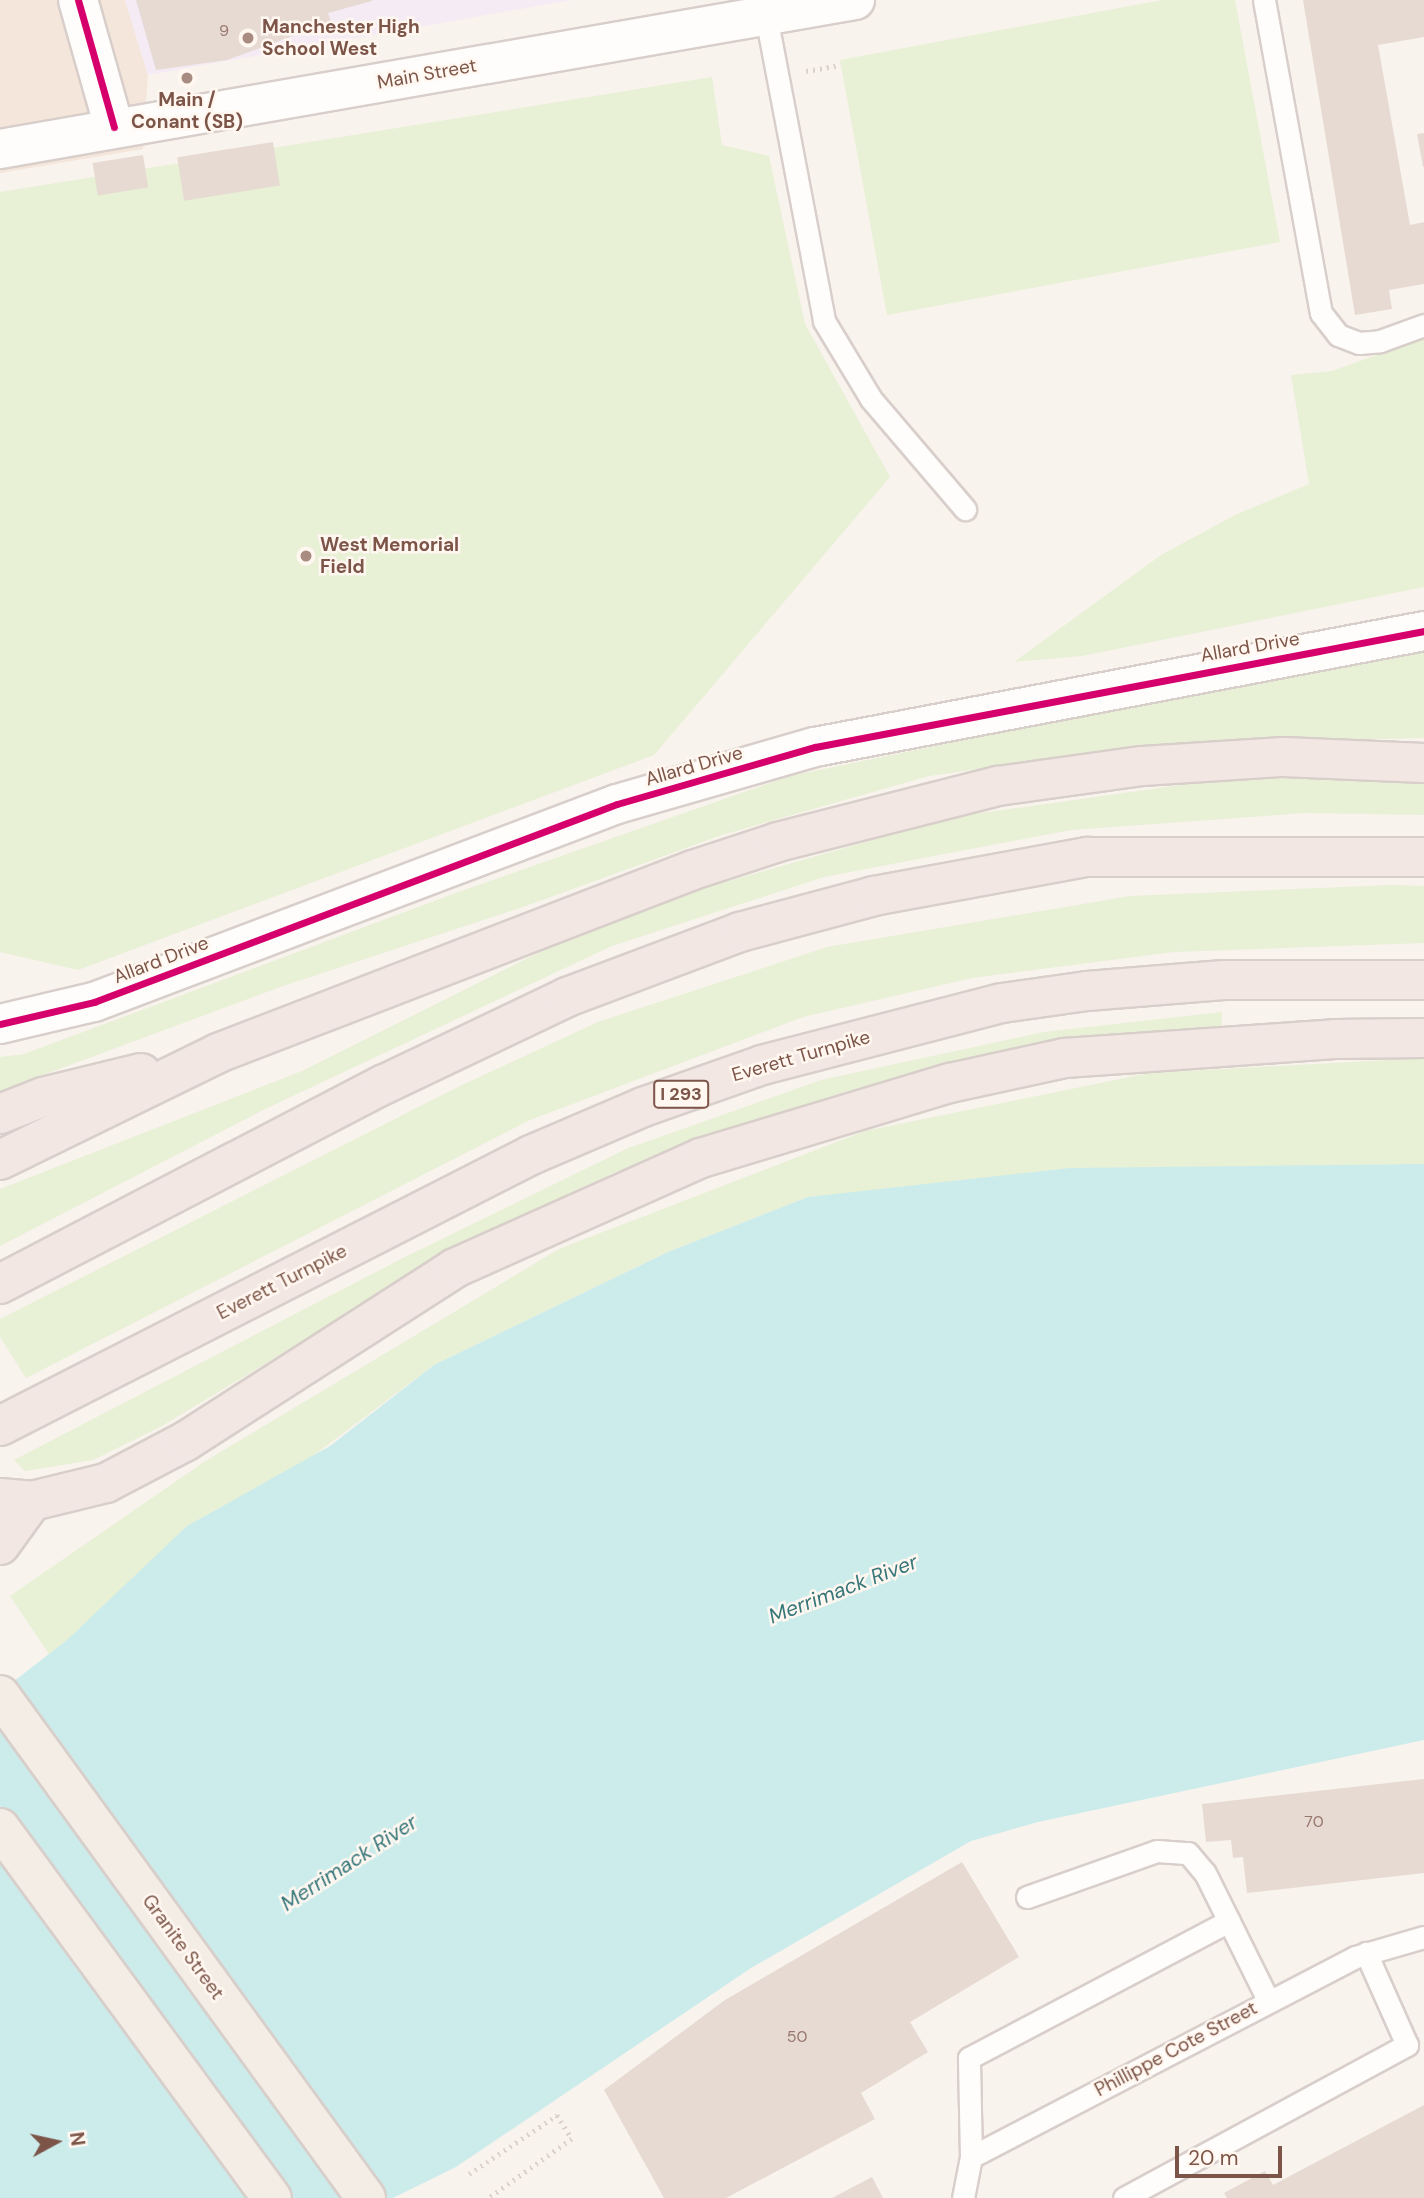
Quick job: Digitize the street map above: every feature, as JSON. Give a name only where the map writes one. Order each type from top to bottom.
[{"type":"highway","points":[[0,1160],[218,1053],[693,870],[778,842],[998,786],[1143,766],[1284,757],[1424,763]]},
{"type":"highway","points":[[0,1284],[251,1151],[531,1014],[740,932],[874,896],[1087,857],[1424,858]]},
{"type":"highway","name":"Everett Turnpike","points":[[0,1426],[531,1155],[643,1107],[762,1065],[1002,1003],[1087,991],[1224,980],[1424,980]]},
{"type":"highway","points":[[0,1545],[16,1500],[117,1477],[186,1441],[455,1268],[701,1158],[950,1083],[1065,1058],[1334,1039],[1424,1038]]},
{"type":"highway","points":[[0,1114],[43,1097],[218,1053]]},
{"type":"main road","name":"Granite Street","points":[[0,1695],[366,2198]]},
{"type":"main road","points":[[0,1828],[272,2198]]},
{"type":"street","points":[[78,0],[114,127]]},
{"type":"street","name":"Main Street","points":[[0,149],[114,127],[855,0]]},
{"type":"street","name":"Allard Drive","points":[[0,1024],[94,1002],[617,804],[815,747],[1424,631]]},
{"type":"lane","points":[[1264,0],[1321,313],[1338,335],[1359,343],[1380,341],[1424,325]]},
{"type":"lane","points":[[766,16],[824,321],[871,399],[965,509]]},
{"type":"lane","points":[[1027,1897],[1157,1852],[1188,1853],[1205,1873],[1268,2000]]},
{"type":"lane","points":[[964,2198],[971,2157],[969,2059],[1230,1921]]},
{"type":"lane","name":"Phillippe Cote Street","points":[[971,2157],[1268,2000],[1366,1953],[1424,1937]]},
{"type":"lane","points":[[1124,2198],[1407,2045],[1366,1953]]},
{"type":"path","points":[[802,72],[840,65]]},
{"type":"path","points":[[469,2175],[557,2115],[572,2139],[496,2196],[489,2198]]},
{"type":"shaded area","points":[[0,0],[125,0],[148,75],[143,149],[0,173]]},
{"type":"shaded area","name":"Manchester High School West","points":[[125,0],[571,0],[148,75]]},
{"type":"green space","points":[[1162,0],[1235,0],[1280,242],[887,315],[840,60]]},
{"type":"green space","points":[[712,77],[722,145],[769,156],[805,324],[890,477],[654,755],[78,970],[0,952],[0,192]]},
{"type":"green space","points":[[1424,338],[1424,587],[1082,656],[1014,662],[1161,555],[1237,514],[1309,484],[1291,375],[1332,371]]},
{"type":"green space","points":[[1424,651],[1424,738],[1149,745],[929,776],[722,835],[523,907],[283,986],[0,1091],[0,1057],[24,1054],[453,894],[790,776],[1329,665]]},
{"type":"green space","points":[[1294,769],[1424,775],[1424,815],[1305,813],[1071,830],[824,877],[612,946],[265,1109],[0,1246],[0,1189],[302,1071],[548,948],[701,889],[953,817]]},
{"type":"green space","points":[[1424,886],[1424,943],[1174,952],[972,978],[803,1017],[530,1120],[26,1378],[0,1337],[0,1319],[462,1085],[598,1022],[827,947],[1130,896]]},
{"type":"green space","points":[[1222,1012],[1222,1028],[1048,1045],[841,1093],[615,1172],[467,1242],[162,1426],[93,1460],[25,1471],[14,1460],[403,1258],[626,1149],[821,1080],[1044,1032]]},
{"type":"green space","points":[[1424,1058],[1424,1164],[808,1197],[668,1252],[434,1365],[49,1654],[10,1596],[204,1462],[559,1249],[865,1131],[1149,1073]]},
{"type":"water","name":"Merrimack River","points":[[1424,1164],[1424,1740],[1038,1822],[971,1841],[751,1968],[456,2167],[393,2198],[0,2198],[0,1692],[67,1640],[187,1526],[330,1446],[434,1365],[668,1252],[808,1197],[1070,1168]]},
{"type":"building","points":[[136,0],[372,1],[328,13],[331,22],[227,60],[156,70]]},
{"type":"building","points":[[1303,0],[1424,0],[1424,37],[1378,45],[1410,225],[1424,222],[1424,284],[1389,290],[1392,309],[1355,315]]},
{"type":"building","points":[[1424,133],[1424,167],[1423,167],[1417,134]]},
{"type":"building","points":[[273,142],[280,185],[184,201],[177,157]]},
{"type":"building","points":[[143,155],[148,188],[98,196],[93,163]]},
{"type":"building","points":[[1424,1779],[1424,1873],[1247,1893],[1243,1857],[1233,1858],[1231,1840],[1206,1842],[1202,1804]]},
{"type":"building","points":[[962,1862],[1019,1957],[910,2022],[928,2052],[861,2093],[875,2119],[726,2198],[664,2198],[604,2090],[725,2000]]},
{"type":"building","points":[[1424,2105],[1424,2198],[1227,2198],[1224,2193],[1265,2171],[1273,2185]]},
{"type":"building","points":[[872,2177],[883,2198],[832,2198]]},
{"type":"cycle path","points":[[78,0],[114,127]]},
{"type":"cycle path","points":[[0,1024],[94,1002],[617,804],[815,747],[1424,631]]},
{"type":"place","name":"Manchester High School West","points":[[248,38]]},
{"type":"place","name":"Main / Conant (SB)","points":[[187,78]]},
{"type":"place","name":"West Memorial Field","points":[[306,556]]}]
